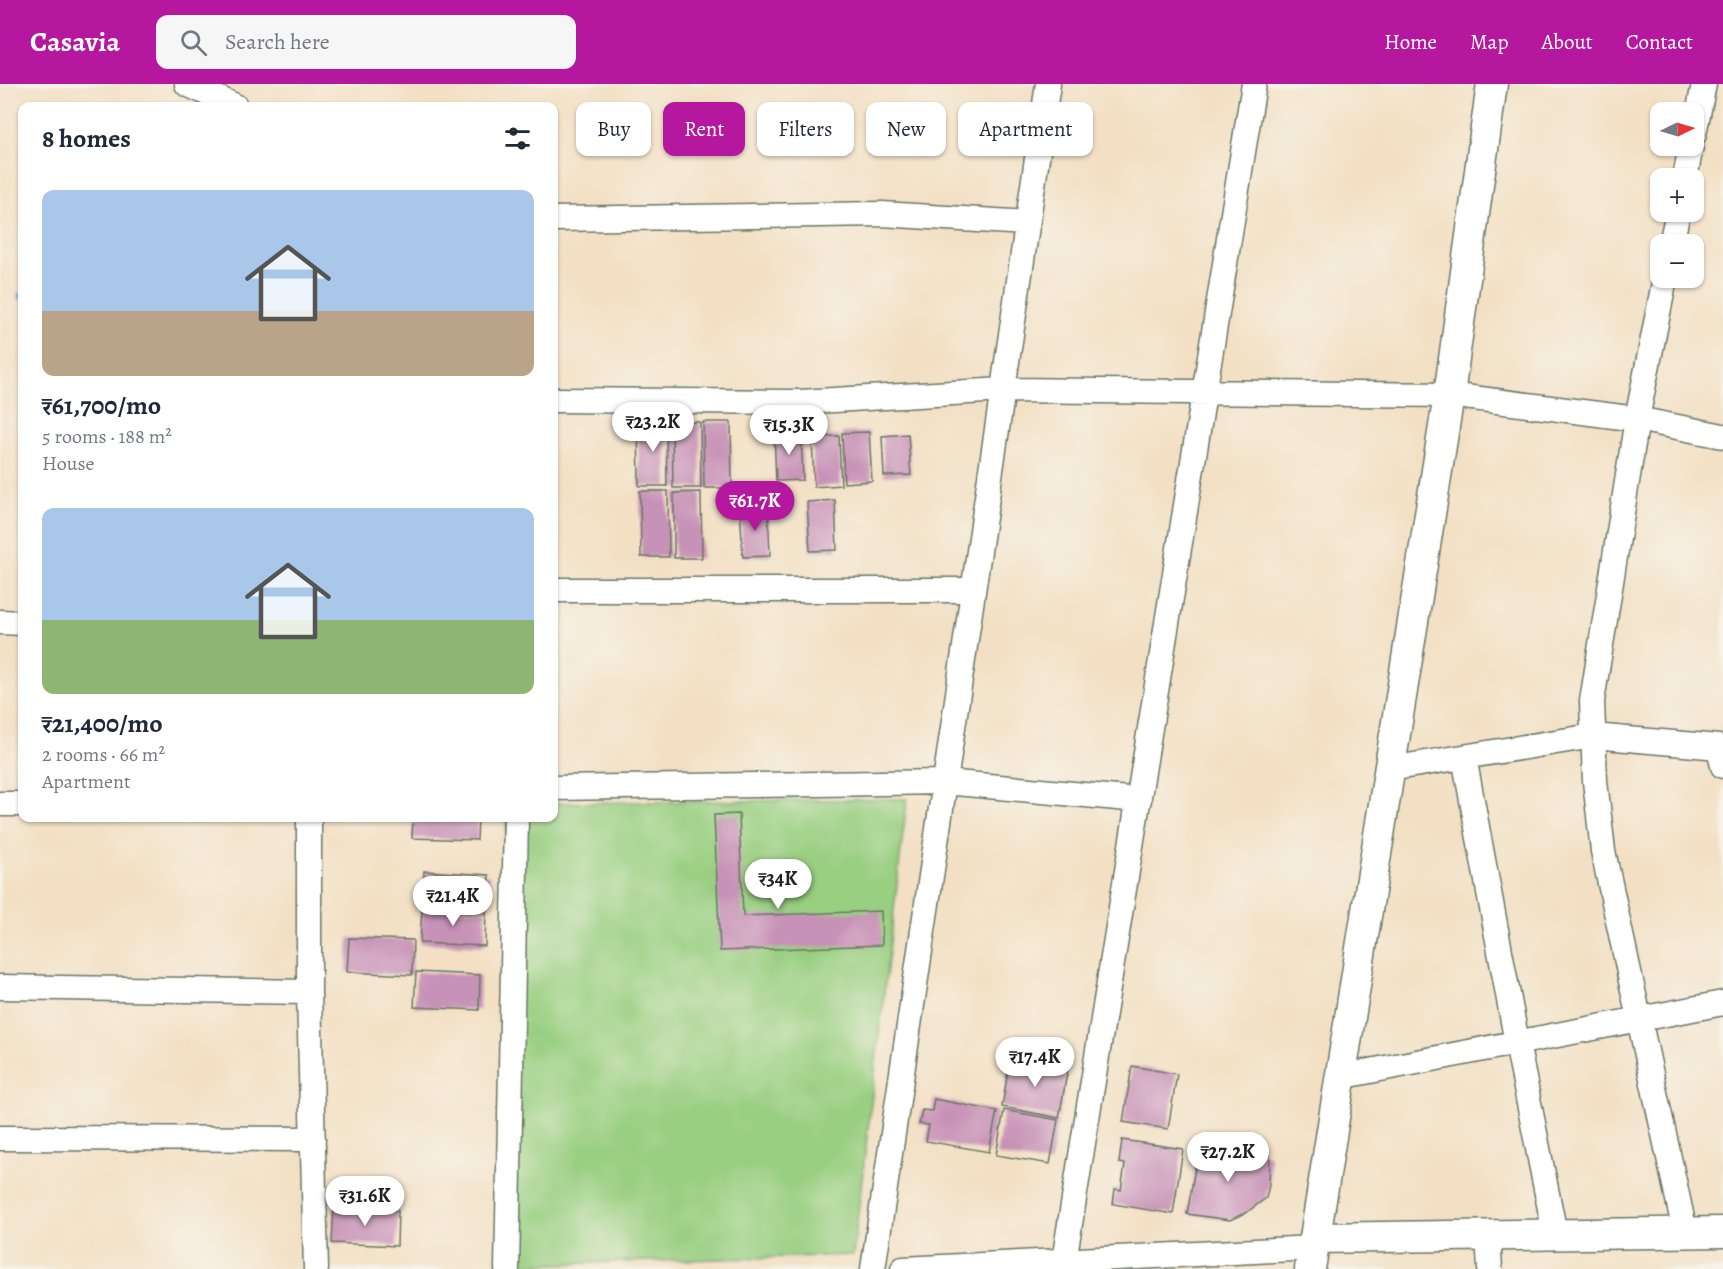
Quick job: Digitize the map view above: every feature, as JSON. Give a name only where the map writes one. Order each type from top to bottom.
[{"type":"street","points":[[187,84],[226,102]]},
{"type":"street","points":[[873,1269],[1047,84]]},
{"type":"street","points":[[1064,1261],[1254,84]]},
{"type":"street","points":[[1312,1252],[1449,395],[1492,84]]},
{"type":"street","points":[[1700,102],[1704,84]]},
{"type":"street","points":[[558,219],[882,214],[1027,223]]},
{"type":"street","points":[[1663,288],[1636,419],[1592,701],[1595,781],[1603,851],[1685,1232]]},
{"type":"street","points":[[558,400],[800,402],[1003,390],[1449,395],[1636,419],[1723,435]]},
{"type":"street","points":[[558,590],[973,590]]},
{"type":"street","points":[[0,622],[18,622]]},
{"type":"street","points":[[1389,769],[1593,736],[1722,754]]},
{"type":"street","points":[[1464,757],[1555,1234]]},
{"type":"street","points":[[558,788],[945,782],[1139,800]]},
{"type":"street","points":[[0,804],[18,804]]},
{"type":"street","points":[[309,822],[309,992],[316,1269]]},
{"type":"street","points":[[507,1269],[516,822]]},
{"type":"street","points":[[0,987],[309,992]]},
{"type":"street","points":[[1339,1077],[1723,1003]]},
{"type":"street","points":[[0,1138],[313,1139]]},
{"type":"street","points":[[903,1269],[1312,1252],[1488,1235],[1723,1232]]},
{"type":"street","points":[[1488,1235],[1490,1269]]},
{"type":"green space","points":[[907,799],[853,1255],[518,1265],[506,822],[558,822],[558,803]]},
{"type":"building","points":[[638,420],[666,420],[667,486],[639,486]]},
{"type":"building","points":[[672,422],[700,422],[701,488],[673,488]]},
{"type":"building","points":[[703,422],[731,422],[732,488],[704,488]]},
{"type":"building","points":[[801,431],[803,480],[776,481],[774,432]]},
{"type":"building","points":[[869,432],[872,481],[844,483],[842,433]]},
{"type":"building","points":[[908,434],[911,475],[884,476],[882,436]]},
{"type":"building","points":[[839,436],[841,485],[814,487],[812,437]]},
{"type":"building","points":[[640,491],[668,491],[669,557],[641,557]]},
{"type":"building","points":[[701,492],[702,558],[674,558],[674,493]]},
{"type":"building","points":[[835,500],[837,550],[810,551],[807,502]]},
{"type":"building","points":[[768,507],[770,556],[743,557],[740,508]]},
{"type":"building","points":[[739,814],[743,916],[881,911],[882,945],[720,951],[714,815]]},
{"type":"building","points":[[413,822],[478,822],[477,840],[412,838]]},
{"type":"building","points":[[424,871],[489,875],[487,909],[423,906]]},
{"type":"building","points":[[422,908],[486,911],[485,946],[420,943]]},
{"type":"building","points":[[349,938],[413,940],[412,975],[347,972]]},
{"type":"building","points":[[416,972],[480,975],[479,1010],[414,1007]]},
{"type":"building","points":[[1010,1059],[1068,1068],[1059,1118],[1002,1107]]},
{"type":"building","points":[[1132,1066],[1177,1074],[1168,1129],[1123,1122]]},
{"type":"building","points":[[934,1099],[997,1111],[989,1152],[926,1141],[929,1125],[919,1124],[922,1110],[932,1111]]},
{"type":"building","points":[[1004,1110],[1058,1120],[1050,1164],[996,1155]]},
{"type":"building","points":[[1122,1140],[1183,1149],[1173,1214],[1113,1204],[1115,1189],[1121,1190],[1125,1164],[1119,1163]]},
{"type":"building","points":[[1199,1145],[1270,1155],[1266,1198],[1247,1212],[1230,1220],[1187,1214]]},
{"type":"building","points":[[334,1208],[398,1211],[397,1246],[332,1243]]}]
